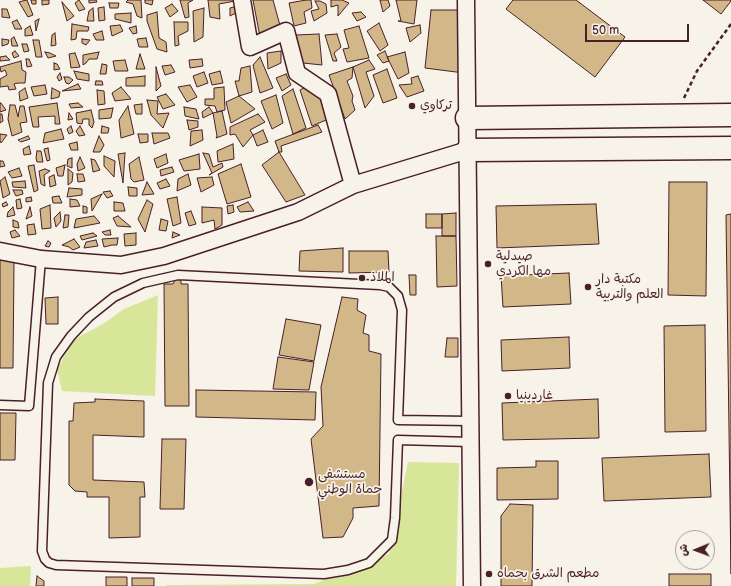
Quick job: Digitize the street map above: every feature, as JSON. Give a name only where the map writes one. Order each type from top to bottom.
[{"type":"main road","points":[[467,118],[731,115]]},
{"type":"main road","points":[[468,150],[731,148]]},
{"type":"street","points":[[242,0],[250,47],[286,31],[297,73],[328,94],[353,185]]},
{"type":"street","points":[[466,0],[472,586]]},
{"type":"street","points":[[0,251],[41,259],[121,265],[164,256],[298,212],[353,185],[468,150]]},
{"type":"lane","points":[[0,405],[29,406],[41,259]]},
{"type":"lane","points":[[470,421],[398,420],[402,310],[398,296],[389,287],[380,285],[178,275],[143,283],[114,297],[89,317],[71,336],[56,358],[48,383],[42,551],[45,559],[49,563],[56,565],[324,574],[348,570],[369,563],[392,540],[395,518],[398,440],[471,442]]},
{"type":"path","points":[[680,116],[683,101],[697,71],[731,24]]},
{"type":"green space","points":[[158,295],[155,396],[62,391],[57,370],[73,340],[103,324],[124,309]]},
{"type":"green space","points":[[408,462],[459,463],[456,586],[166,586],[314,584],[389,554]]},
{"type":"green space","points":[[31,566],[30,586],[0,586],[0,568]]},
{"type":"building","points":[[27,0],[33,15],[28,17],[19,2]]},
{"type":"building","points":[[31,0],[36,0],[36,4],[32,4]]},
{"type":"building","points":[[42,0],[49,0],[49,4],[42,5]]},
{"type":"building","points":[[79,0],[85,9],[79,11],[75,3]]},
{"type":"building","points":[[89,0],[96,0],[97,2],[89,3]]},
{"type":"building","points":[[128,0],[141,0],[142,18],[137,16],[133,4],[126,2]]},
{"type":"building","points":[[145,0],[153,0],[152,5],[145,3]]},
{"type":"building","points":[[180,0],[193,0],[188,3],[189,17],[185,18]]},
{"type":"building","points":[[208,0],[235,1],[219,4],[220,19],[210,17]]},
{"type":"building","points":[[253,0],[273,0],[281,29],[260,37]]},
{"type":"building","points":[[311,0],[312,8],[304,12],[306,23],[294,26],[289,3]]},
{"type":"building","points":[[331,0],[342,0],[349,3],[338,16],[338,5],[331,7]]},
{"type":"building","points":[[380,0],[388,0],[390,6],[383,12]]},
{"type":"building","points":[[396,0],[417,0],[414,24],[398,21],[401,21]]},
{"type":"building","points":[[513,0],[576,0],[625,37],[595,77],[506,9]]},
{"type":"building","points":[[703,0],[731,0],[731,1],[721,14]]},
{"type":"building","points":[[315,1],[320,1],[326,4],[327,13],[314,21],[311,11],[319,9]]},
{"type":"building","points":[[62,2],[74,16],[67,21]]},
{"type":"building","points":[[109,3],[119,3],[118,8],[110,8]]},
{"type":"building","points":[[172,4],[178,11],[170,17],[165,8]]},
{"type":"building","points":[[237,6],[240,11],[230,16],[230,8]]},
{"type":"building","points":[[104,7],[105,20],[99,21],[98,8]]},
{"type":"building","points":[[93,8],[94,21],[87,21],[89,11]]},
{"type":"building","points":[[204,8],[203,37],[194,42],[193,11]]},
{"type":"building","points":[[2,9],[7,9],[10,18],[2,17]]},
{"type":"building","points":[[431,10],[464,10],[464,73],[425,68]]},
{"type":"building","points":[[157,12],[159,38],[166,42],[167,52],[157,49],[147,21],[147,15]]},
{"type":"building","points":[[361,12],[366,17],[357,21],[352,13]]},
{"type":"building","points":[[131,13],[131,23],[115,19],[115,14]]},
{"type":"building","points":[[39,19],[36,31],[35,21]]},
{"type":"building","points":[[17,20],[22,29],[15,29],[12,22]]},
{"type":"building","points":[[174,22],[188,22],[188,31],[178,36],[179,45],[175,46]]},
{"type":"building","points":[[379,23],[388,45],[380,51],[367,31]]},
{"type":"building","points":[[72,24],[89,27],[88,31],[77,31],[76,39],[71,40]]},
{"type":"building","points":[[120,25],[123,31],[112,36],[110,26]]},
{"type":"building","points":[[420,25],[421,33],[410,42],[406,28]]},
{"type":"building","points":[[30,26],[33,35],[25,36],[25,29]]},
{"type":"building","points":[[136,26],[137,33],[133,34],[129,28]]},
{"type":"building","points":[[359,26],[369,58],[347,62],[343,49],[349,48],[344,30]]},
{"type":"building","points":[[102,31],[104,40],[96,40],[93,34]]},
{"type":"building","points":[[55,33],[56,45],[51,46],[52,35]]},
{"type":"building","points":[[319,34],[322,65],[303,63],[296,35]]},
{"type":"building","points":[[337,34],[341,47],[334,53],[337,61],[333,61],[325,35]]},
{"type":"building","points":[[14,37],[18,46],[12,46],[11,39]]},
{"type":"building","points":[[146,38],[148,47],[139,47],[137,39]]},
{"type":"building","points":[[2,39],[9,40],[8,44],[2,46]]},
{"type":"building","points":[[82,39],[90,40],[86,45],[82,43]]},
{"type":"building","points":[[33,40],[39,40],[42,57],[36,57]]},
{"type":"building","points":[[22,44],[27,44],[29,51],[24,52]]},
{"type":"building","points":[[15,51],[19,56],[14,58],[12,53]]},
{"type":"building","points":[[281,51],[281,63],[268,69],[267,53]]},
{"type":"building","points":[[385,51],[389,61],[383,63],[377,55]]},
{"type":"building","points":[[45,52],[50,53],[56,56],[48,58]]},
{"type":"building","points":[[99,52],[97,59],[89,59],[83,65],[83,55]]},
{"type":"building","points":[[405,52],[409,73],[398,79],[387,57]]},
{"type":"building","points":[[75,53],[80,67],[71,68],[69,54]]},
{"type":"building","points":[[140,54],[145,69],[136,69]]},
{"type":"building","points":[[6,56],[10,60],[0,61],[0,57]]},
{"type":"building","points":[[260,57],[273,88],[260,93],[253,65]]},
{"type":"building","points":[[26,59],[29,59],[32,66],[27,67]]},
{"type":"building","points":[[202,59],[203,66],[190,68],[189,60]]},
{"type":"building","points":[[125,60],[128,71],[115,71],[113,61]]},
{"type":"building","points":[[369,60],[375,69],[366,72],[374,96],[365,108],[353,67]]},
{"type":"building","points":[[21,61],[22,70],[26,72],[25,83],[14,84],[16,89],[9,90],[8,86],[0,87],[0,79],[7,75],[5,70],[1,72],[0,67]]},
{"type":"building","points":[[54,63],[57,64],[60,69],[54,70]]},
{"type":"building","points":[[102,64],[107,65],[106,74],[100,74]]},
{"type":"building","points":[[171,65],[175,72],[165,75],[162,66]]},
{"type":"building","points":[[250,66],[252,92],[239,96],[235,81],[239,81],[241,68]]},
{"type":"building","points":[[156,67],[161,86],[156,91]]},
{"type":"building","points":[[353,67],[352,78],[347,81],[353,96],[352,101],[355,110],[345,119],[329,75]]},
{"type":"building","points":[[387,69],[397,98],[383,103],[373,75]]},
{"type":"building","points":[[74,71],[89,74],[89,81],[77,79]]},
{"type":"building","points":[[220,71],[223,83],[212,85],[209,74]]},
{"type":"building","points":[[204,72],[208,83],[197,87],[193,76]]},
{"type":"building","points":[[60,73],[62,79],[59,81],[57,77]]},
{"type":"building","points":[[286,74],[291,85],[282,91],[276,78]]},
{"type":"building","points":[[145,76],[145,86],[126,86],[126,78]]},
{"type":"building","points":[[418,76],[424,91],[407,97],[399,85],[412,84],[411,78]]},
{"type":"building","points":[[64,77],[69,77],[73,80],[69,84],[66,83]]},
{"type":"building","points":[[96,81],[102,81],[103,85],[95,85]]},
{"type":"building","points":[[78,84],[81,89],[62,91]]},
{"type":"building","points":[[45,85],[47,94],[34,96],[31,87]]},
{"type":"building","points":[[190,85],[197,97],[187,102],[178,87]]},
{"type":"building","points":[[309,85],[321,100],[328,101],[333,117],[312,126],[300,90]]},
{"type":"building","points":[[121,87],[131,99],[115,101],[112,93]]},
{"type":"building","points":[[224,87],[225,110],[217,112],[215,106],[205,105],[205,99],[214,99],[214,88]]},
{"type":"building","points":[[25,88],[28,98],[20,101],[19,92]]},
{"type":"building","points":[[52,88],[60,92],[59,97],[51,99]]},
{"type":"building","points":[[293,89],[306,128],[293,134],[282,96]]},
{"type":"building","points":[[97,90],[104,91],[105,104],[98,105]]},
{"type":"building","points":[[166,94],[175,105],[163,109],[157,97]]},
{"type":"building","points":[[276,95],[283,123],[272,129],[261,101]]},
{"type":"building","points":[[239,96],[255,109],[231,123],[226,102]]},
{"type":"building","points":[[147,100],[158,101],[157,114],[169,113],[163,128],[151,115]]},
{"type":"building","points":[[1,103],[6,110],[0,112]]},
{"type":"building","points":[[57,103],[60,124],[55,124],[55,116],[38,117],[39,127],[33,127],[29,107]]},
{"type":"building","points":[[78,103],[83,107],[71,108],[69,104]]},
{"type":"building","points":[[142,104],[142,114],[136,114],[134,105]]},
{"type":"building","points":[[10,105],[15,105],[18,117],[20,106],[24,106],[27,122],[20,123],[22,132],[12,136],[8,119]]},
{"type":"building","points":[[128,106],[134,134],[121,138],[119,120]]},
{"type":"building","points":[[184,107],[196,109],[199,119],[185,116]]},
{"type":"building","points":[[209,107],[213,113],[203,118],[202,112]]},
{"type":"building","points":[[113,108],[111,118],[99,119],[99,110]]},
{"type":"building","points":[[91,110],[94,122],[92,128],[89,125],[89,119],[83,119],[82,124],[77,123],[76,113]]},
{"type":"building","points":[[222,111],[227,134],[216,138],[217,136],[213,113]]},
{"type":"building","points":[[69,113],[73,119],[68,120]]},
{"type":"building","points":[[0,114],[2,114],[3,121],[0,123]]},
{"type":"building","points":[[258,114],[265,122],[250,130],[253,135],[243,147],[235,134],[230,135],[230,127]]},
{"type":"building","points":[[187,120],[198,121],[198,127],[189,130]]},
{"type":"building","points":[[318,125],[322,132],[281,146],[282,152],[279,152],[275,141]]},
{"type":"building","points":[[71,126],[73,132],[69,134],[67,129]]},
{"type":"building","points":[[80,126],[85,135],[79,136],[76,131]]},
{"type":"building","points":[[102,126],[109,128],[108,133],[101,133]]},
{"type":"building","points":[[61,129],[64,139],[43,143],[45,133]]},
{"type":"building","points":[[202,130],[203,140],[190,146],[191,131]]},
{"type":"building","points":[[263,130],[268,142],[257,146],[253,135]]},
{"type":"building","points":[[152,133],[168,133],[170,138],[154,144]]},
{"type":"building","points":[[0,134],[7,135],[1,143],[0,141]]},
{"type":"building","points":[[138,134],[148,134],[148,142],[140,143]]},
{"type":"building","points":[[28,136],[30,139],[21,142],[18,140]]},
{"type":"building","points":[[99,136],[104,145],[100,152],[93,152]]},
{"type":"building","points":[[77,142],[78,150],[71,150],[69,144]]},
{"type":"building","points":[[233,144],[234,159],[218,162],[217,151]]},
{"type":"building","points":[[29,146],[31,154],[24,155],[23,149]]},
{"type":"building","points":[[48,148],[50,160],[47,161],[44,149]]},
{"type":"building","points":[[37,151],[41,151],[43,162],[37,162]]},
{"type":"building","points":[[279,152],[305,195],[286,202],[262,165]]},
{"type":"building","points":[[125,153],[123,183],[118,154]]},
{"type":"building","points":[[203,153],[209,154],[213,167],[222,163],[223,167],[209,175],[212,173]]},
{"type":"building","points":[[166,154],[168,163],[157,168],[154,159]]},
{"type":"building","points":[[199,154],[200,169],[184,171],[179,160]]},
{"type":"building","points":[[104,156],[115,161],[114,177],[104,166]]},
{"type":"building","points":[[80,157],[85,168],[78,171],[77,164]]},
{"type":"building","points":[[139,157],[144,180],[134,182],[131,179],[129,164]]},
{"type":"building","points":[[72,158],[72,168],[67,166],[68,159]]},
{"type":"building","points":[[91,159],[95,160],[100,170],[93,172]]},
{"type":"building","points":[[0,161],[3,161],[5,166],[0,167]]},
{"type":"building","points":[[241,164],[251,197],[227,204],[218,174]]},
{"type":"building","points":[[34,165],[38,190],[34,192],[28,166]]},
{"type":"building","points":[[65,165],[63,176],[58,176],[56,168]]},
{"type":"building","points":[[172,167],[174,172],[161,176],[160,170]]},
{"type":"building","points":[[19,168],[22,176],[12,178],[8,172]]},
{"type":"building","points":[[45,169],[50,171],[44,175],[45,186],[41,184],[39,171]]},
{"type":"building","points":[[68,169],[73,173],[72,182],[68,185]]},
{"type":"building","points":[[77,174],[83,174],[85,181],[78,182]]},
{"type":"building","points":[[188,174],[191,185],[177,191],[178,179]]},
{"type":"building","points":[[54,175],[56,185],[50,187],[49,177]]},
{"type":"building","points":[[5,177],[10,194],[3,198],[0,181]]},
{"type":"building","points":[[212,177],[214,185],[201,192],[197,178]]},
{"type":"building","points":[[166,179],[170,186],[160,189],[157,183]]},
{"type":"building","points":[[25,181],[26,188],[13,187],[12,182]]},
{"type":"building","points":[[147,182],[154,194],[142,195]]},
{"type":"building","points":[[669,182],[707,182],[706,296],[668,295]]},
{"type":"building","points":[[128,187],[137,188],[137,196],[129,196]]},
{"type":"building","points":[[69,188],[82,189],[82,195],[67,197]]},
{"type":"building","points":[[13,190],[22,190],[23,194],[16,196]]},
{"type":"building","points":[[110,191],[113,196],[107,198],[103,192]]},
{"type":"building","points":[[102,194],[92,211],[91,199]]},
{"type":"building","points":[[59,196],[62,203],[53,203],[52,197]]},
{"type":"building","points":[[31,197],[32,201],[26,202],[26,198]]},
{"type":"building","points":[[177,197],[181,223],[173,226],[167,199]]},
{"type":"building","points":[[20,199],[22,208],[17,209],[16,200]]},
{"type":"building","points":[[70,199],[77,200],[80,206],[70,207]]},
{"type":"building","points":[[147,200],[153,204],[145,232],[138,219]]},
{"type":"building","points":[[6,202],[8,205],[3,207],[2,204]]},
{"type":"building","points":[[114,202],[123,203],[125,211],[114,211]]},
{"type":"building","points":[[248,202],[254,211],[240,212],[237,207]]},
{"type":"building","points":[[596,204],[599,244],[497,248],[496,206]]},
{"type":"building","points":[[50,205],[51,228],[42,229],[40,209]]},
{"type":"building","points":[[233,205],[234,212],[228,214],[227,206]]},
{"type":"building","points":[[83,206],[87,207],[87,213],[83,213]]},
{"type":"building","points":[[13,207],[15,215],[7,217],[8,212]]},
{"type":"building","points":[[30,207],[32,216],[26,219]]},
{"type":"building","points":[[202,207],[222,208],[222,225],[215,229],[214,220],[202,223]]},
{"type":"building","points":[[191,211],[196,224],[189,226],[185,213]]},
{"type":"building","points":[[60,212],[61,221],[56,227],[54,218]]},
{"type":"building","points":[[456,213],[456,236],[442,236],[442,214]]},
{"type":"building","points":[[426,214],[442,214],[442,228],[426,228]]},
{"type":"building","points":[[731,214],[731,574],[726,215]]},
{"type":"building","points":[[65,215],[69,215],[68,227],[63,228]]},
{"type":"building","points":[[94,216],[100,223],[74,228],[76,219]]},
{"type":"building","points":[[118,216],[131,227],[117,226],[113,218]]},
{"type":"building","points":[[161,219],[168,221],[166,231],[159,230]]},
{"type":"building","points":[[13,220],[18,222],[19,228],[13,227]]},
{"type":"building","points":[[34,224],[36,234],[28,235],[27,225]]},
{"type":"building","points":[[15,230],[20,236],[12,238],[10,232]]},
{"type":"building","points":[[110,230],[111,235],[105,235],[102,232]]},
{"type":"building","points":[[173,232],[180,235],[172,238]]},
{"type":"building","points":[[93,233],[97,236],[82,240],[80,236]]},
{"type":"building","points":[[136,233],[136,245],[125,246],[124,234]]},
{"type":"building","points":[[436,236],[456,236],[457,286],[437,287]]},
{"type":"building","points":[[118,238],[117,245],[104,247],[102,239]]},
{"type":"building","points":[[74,239],[80,247],[73,250],[62,245]]},
{"type":"building","points":[[96,240],[98,246],[84,248],[86,242]]},
{"type":"building","points":[[48,241],[51,243],[49,247],[45,246]]},
{"type":"building","points":[[343,248],[343,272],[299,271],[300,251]]},
{"type":"building","points":[[349,251],[388,251],[389,272],[349,273]]},
{"type":"building","points":[[0,260],[14,261],[13,368],[0,368]]},
{"type":"building","points":[[569,273],[571,304],[503,307],[501,276]]},
{"type":"building","points":[[409,275],[416,275],[416,295],[410,295]]},
{"type":"building","points":[[176,278],[181,278],[181,284],[188,284],[189,406],[165,406],[164,284],[173,284]]},
{"type":"building","points":[[58,297],[58,324],[46,324],[45,298]]},
{"type":"building","points":[[342,297],[358,299],[357,310],[366,315],[363,333],[369,335],[369,351],[381,354],[379,506],[353,508],[353,518],[343,537],[323,538],[311,439],[323,426],[321,387]]},
{"type":"building","points":[[286,319],[321,325],[314,361],[279,355]]},
{"type":"building","points":[[705,325],[706,431],[665,432],[664,326]]},
{"type":"building","points":[[569,337],[570,368],[502,371],[501,340]]},
{"type":"building","points":[[447,338],[458,338],[458,357],[445,357]]},
{"type":"building","points":[[278,357],[314,362],[309,390],[273,389]]},
{"type":"building","points":[[196,390],[316,392],[315,420],[196,417]]},
{"type":"building","points":[[95,399],[144,401],[144,437],[93,435],[93,480],[144,482],[145,497],[140,497],[140,537],[109,538],[109,497],[87,497],[87,492],[75,491],[69,485],[69,421],[73,421],[74,403],[95,402]]},
{"type":"building","points":[[598,399],[599,438],[503,440],[502,403]]},
{"type":"building","points":[[0,413],[16,413],[15,460],[0,460]]},
{"type":"building","points":[[162,439],[186,439],[184,509],[160,509]]},
{"type":"building","points":[[709,454],[711,497],[604,501],[602,458]]},
{"type":"building","points":[[536,461],[558,461],[558,499],[497,500],[497,468],[536,467]]},
{"type":"building","points":[[510,504],[533,505],[532,586],[501,586],[501,516]]},
{"type":"building","points":[[669,574],[711,574],[711,586],[669,586]]},
{"type":"building","points":[[37,576],[44,581],[44,586],[36,586]]},
{"type":"building","points":[[106,577],[127,577],[127,586],[106,586]]},
{"type":"building","points":[[132,578],[154,578],[154,586],[132,586]]},
{"type":"place","name":"تركاوي","points":[[412,106]]},
{"type":"place","name":"صيدلية مها الكردي","points":[[488,264]]},
{"type":"place","name":"الملاذ","points":[[362,278]]},
{"type":"place","name":"مكتبة دار العلم والتربية","points":[[588,287]]},
{"type":"place","name":"غاردينيا","points":[[508,396]]},
{"type":"place","name":"مستشفى حماة الوطني","points":[[309,482]]},
{"type":"place","name":"مطعم الشرق بحماه","points":[[489,574]]}]
